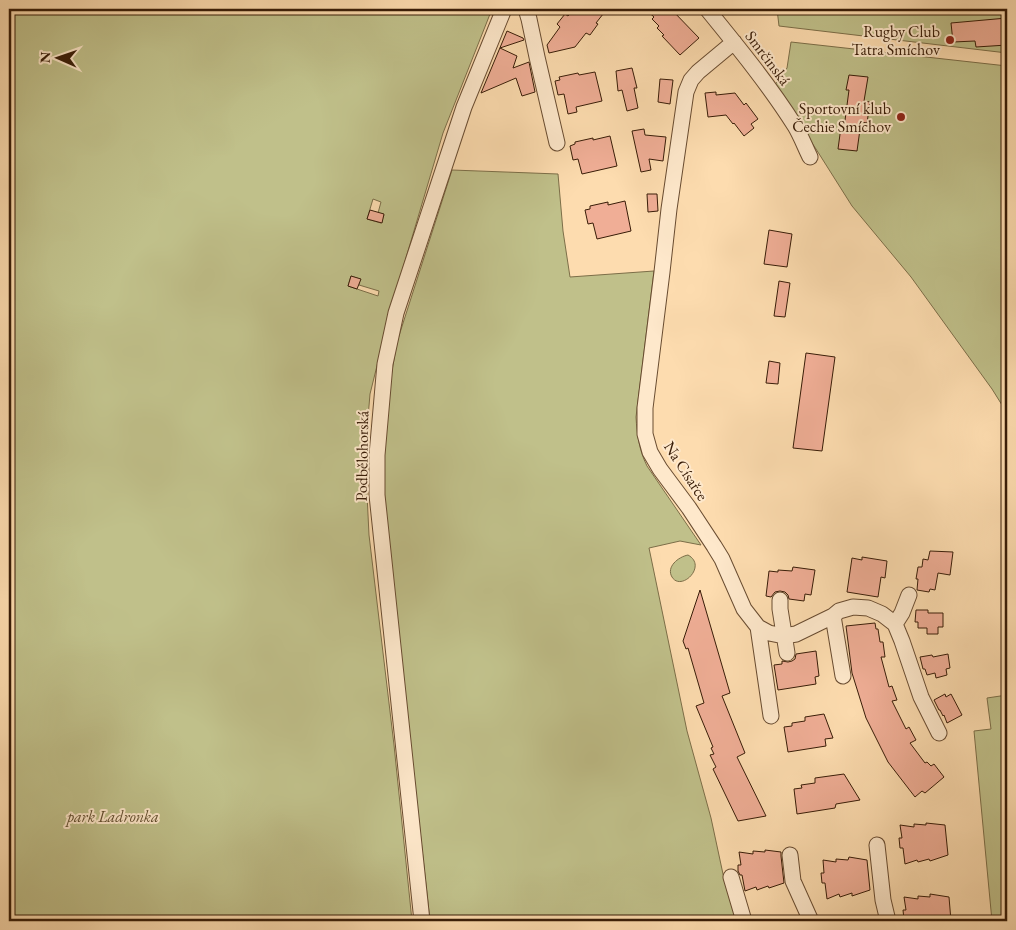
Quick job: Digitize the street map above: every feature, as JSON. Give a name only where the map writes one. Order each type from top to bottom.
[{"type":"street","name":"Podbělohorská","points":[[422,921],[377,495],[379,420],[385,364],[396,313],[464,107],[504,9]]},
{"type":"street","points":[[526,9],[557,143]]},
{"type":"street","name":"Smrčinská","points":[[707,9],[734,42],[796,127],[810,157]]},
{"type":"street","name":"Na Císařce","points":[[734,42],[698,72],[691,80],[686,92],[644,408],[645,434],[650,452],[660,469],[707,534],[722,560],[744,610],[758,626],[769,634],[784,636]]},
{"type":"street","points":[[895,624],[902,613],[908,594]]},
{"type":"street","points":[[780,600],[787,653]]},
{"type":"street","points":[[784,636],[796,634],[833,616],[839,611],[853,607],[868,608],[882,614],[895,624],[921,697],[939,733]]},
{"type":"street","points":[[833,616],[843,676]]},
{"type":"street","points":[[758,626],[771,716]]},
{"type":"street","points":[[877,845],[883,900],[888,921]]},
{"type":"street","points":[[790,855],[793,882],[811,921]]},
{"type":"street","points":[[731,877],[744,921]]},
{"type":"green space","name":"park Ladronka","points":[[9,9],[492,9],[443,133],[392,305],[370,394],[365,453],[369,535],[394,745],[412,921],[9,921]],"holes":[[[373,199],[381,202],[378,213],[384,215],[381,223],[367,219]],[[351,276],[360,279],[359,285],[379,291],[378,296],[348,286]]]},
{"type":"green space","name":"Rugby Club Tatra Smíchov","points":[[777,9],[1007,9],[1007,53],[779,26]]},
{"type":"green space","name":"Sportovní klub Čechie Smíchov","points":[[791,42],[1007,66],[1007,413],[992,389],[911,277],[852,206],[774,86],[787,68]]},
{"type":"green space","points":[[452,170],[558,174],[563,231],[570,277],[654,271],[636,417],[638,436],[647,466],[701,545],[680,541],[649,548],[687,731],[711,818],[723,874],[737,921],[430,921],[383,498],[384,434],[397,342]]},
{"type":"green space","points":[[688,555],[695,565],[694,571],[686,580],[676,581],[672,577],[672,566],[677,560]]},
{"type":"green space","points":[[1007,695],[1007,921],[992,921],[974,731],[991,729],[987,698]]},
{"type":"building","points":[[574,9],[607,9],[596,23],[598,24],[590,35],[586,33],[575,47],[549,53],[547,45],[560,27],[557,24],[565,14],[568,16]]},
{"type":"building","points":[[645,9],[671,9],[699,38],[680,55],[662,36],[664,35],[657,28],[659,26],[652,19],[654,17]]},
{"type":"building","points":[[1007,18],[1007,45],[976,47],[975,41],[953,42],[951,23]]},
{"type":"building","points":[[507,31],[524,40],[500,48],[517,56],[513,68],[529,62],[535,92],[522,96],[516,78],[481,93]]},
{"type":"building","points":[[632,68],[637,88],[634,88],[638,108],[627,111],[622,90],[618,91],[616,71]]},
{"type":"building","points":[[595,72],[602,101],[576,107],[577,112],[568,114],[564,94],[558,95],[555,81],[560,80],[559,77]]},
{"type":"building","points":[[849,75],[868,77],[864,101],[870,102],[867,123],[861,122],[857,151],[838,149],[841,127],[844,128],[849,90],[846,90]]},
{"type":"building","points":[[660,79],[673,80],[670,104],[658,102]]},
{"type":"building","points":[[716,92],[716,95],[735,93],[744,105],[746,103],[758,119],[751,124],[754,128],[744,136],[726,115],[708,117],[705,93]]},
{"type":"building","points":[[644,129],[645,135],[666,137],[663,161],[649,159],[651,170],[641,172],[632,131]]},
{"type":"building","points":[[610,136],[617,166],[582,174],[578,159],[573,160],[570,146],[575,144],[575,142]]},
{"type":"building","points":[[647,194],[657,194],[658,211],[648,212]]},
{"type":"building","points":[[625,201],[631,231],[597,239],[593,223],[588,224],[585,210],[590,209],[590,206],[608,202],[608,205]]},
{"type":"building","points":[[370,210],[384,214],[382,223],[367,219]]},
{"type":"building","points":[[769,230],[792,234],[787,267],[764,264]]},
{"type":"building","points":[[351,276],[361,279],[357,289],[348,286]]},
{"type":"building","points":[[779,281],[790,283],[785,317],[774,316]]},
{"type":"building","points":[[806,353],[835,357],[822,451],[793,448]]},
{"type":"building","points":[[769,361],[780,363],[778,384],[766,383]]},
{"type":"building","points":[[930,551],[953,552],[950,575],[938,573],[935,590],[930,589],[929,592],[917,590],[918,567],[922,567],[923,559],[928,560]]},
{"type":"building","points":[[862,557],[887,561],[885,578],[881,577],[878,597],[847,592],[852,558],[862,560]]},
{"type":"building","points":[[793,567],[815,570],[811,595],[805,594],[804,601],[789,599],[785,592],[780,591],[775,592],[771,597],[766,596],[769,571],[792,571]]},
{"type":"building","points":[[700,590],[730,693],[722,696],[745,753],[737,757],[766,816],[738,821],[713,769],[716,767],[710,755],[714,754],[711,748],[713,747],[696,706],[704,703],[688,648],[686,649],[683,641]]},
{"type":"building","points":[[916,610],[928,610],[928,613],[943,613],[943,627],[938,627],[938,634],[927,634],[927,628],[918,628],[918,622],[915,622]]},
{"type":"building","points":[[875,623],[880,642],[883,642],[885,657],[881,657],[889,687],[892,686],[897,700],[892,701],[906,729],[909,727],[916,740],[910,743],[925,763],[927,762],[931,766],[934,764],[944,777],[925,793],[922,791],[915,797],[888,762],[866,718],[852,673],[846,626]]},
{"type":"building","points":[[816,651],[819,676],[815,677],[816,684],[778,690],[774,665],[782,664],[782,661],[792,661],[795,659],[796,654]]},
{"type":"building","points":[[948,654],[950,668],[946,669],[947,675],[936,678],[935,673],[927,675],[925,669],[923,669],[920,657]]},
{"type":"building","points":[[945,694],[946,697],[951,694],[962,715],[947,723],[934,700]]},
{"type":"building","points":[[824,714],[833,738],[825,739],[826,746],[788,752],[784,727],[792,726],[792,723],[805,721],[805,717]]},
{"type":"building","points":[[844,774],[860,800],[836,804],[835,808],[797,814],[794,789],[802,788],[801,785],[815,783],[815,778]]},
{"type":"building","points":[[926,823],[945,825],[948,855],[930,861],[929,859],[918,862],[917,860],[905,864],[903,848],[900,848],[899,838],[902,838],[900,825],[914,827],[914,824],[926,825]]},
{"type":"building","points":[[765,850],[781,852],[784,883],[769,888],[768,886],[757,890],[756,887],[745,891],[742,875],[738,871],[738,865],[741,865],[739,852],[753,854],[753,851],[765,852]]},
{"type":"building","points":[[849,857],[867,860],[870,890],[852,896],[852,893],[840,897],[839,894],[827,899],[825,883],[822,883],[821,873],[824,873],[823,860],[836,862],[836,859],[848,860]]},
{"type":"building","points":[[930,894],[949,897],[951,921],[904,920],[903,910],[906,910],[904,897],[918,899],[918,896],[930,897]]},
{"type":"place","name":"Rugby Club Tatra Smíchov","points":[[950,40]]},
{"type":"place","name":"Sportovní klub Čechie Smíchov","points":[[901,117]]}]
